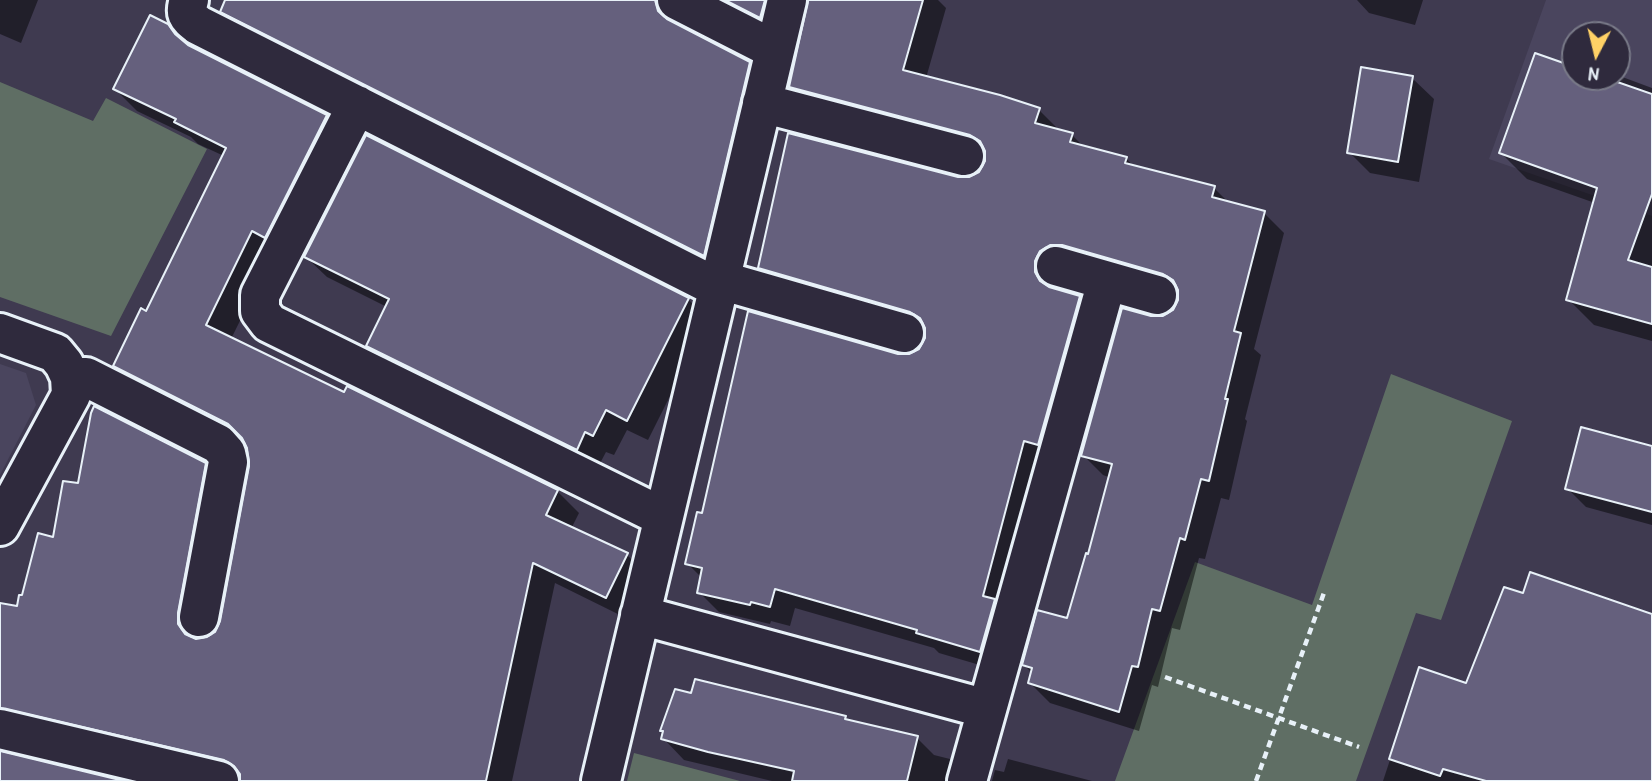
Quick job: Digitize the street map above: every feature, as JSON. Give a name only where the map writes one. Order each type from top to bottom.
[{"type":"street","points":[[189,0],[186,8],[188,17],[198,25],[719,284],[904,333]]},
{"type":"street","points":[[677,0],[775,50]]},
{"type":"street","points":[[601,781],[787,0]]},
{"type":"street","points":[[762,103],[964,156]]},
{"type":"street","points":[[357,105],[261,295],[260,312],[268,323],[663,517]]},
{"type":"street","points":[[1056,266],[1157,295]]},
{"type":"street","points":[[967,781],[1107,281]]},
{"type":"street","points":[[0,332],[55,353],[70,377],[71,394],[0,526]]},
{"type":"street","points":[[70,377],[86,377],[218,444],[226,453],[228,462],[200,617]]},
{"type":"street","points":[[640,615],[987,709]]},
{"type":"street","points":[[0,729],[219,781]]},
{"type":"path","points":[[1256,781],[1325,590]]},
{"type":"path","points":[[1165,677],[1359,747]]},
{"type":"shaded area","points":[[1546,0],[1652,0],[1652,216],[1489,159]]},
{"type":"shaded area","points":[[0,364],[26,373],[36,405],[0,475]]},
{"type":"green space","points":[[0,82],[93,121],[106,98],[207,149],[111,336],[0,297]]},
{"type":"green space","points":[[1391,374],[1512,421],[1441,620],[1416,613],[1356,781],[1115,781],[1195,562],[1312,605]]},
{"type":"green space","points":[[634,753],[740,781],[627,781]]},
{"type":"building","points":[[225,0],[655,0],[658,11],[667,19],[750,62],[704,256],[220,12]]},
{"type":"building","points":[[725,0],[765,0],[760,18]]},
{"type":"building","points":[[808,0],[923,0],[903,70],[1040,108],[1035,123],[1073,133],[1070,142],[1127,157],[1125,163],[1215,186],[1212,197],[1265,211],[1234,331],[1241,333],[1209,481],[1201,479],[1185,540],[1180,538],[1160,611],[1152,609],[1138,667],[1132,666],[1119,712],[1028,683],[1032,668],[1022,665],[1037,610],[1067,618],[1086,553],[1088,554],[1112,464],[1081,456],[1122,308],[1151,316],[1163,316],[1173,310],[1178,300],[1178,290],[1173,280],[1163,274],[1062,245],[1050,245],[1040,251],[1035,261],[1035,272],[1040,281],[1049,287],[1080,296],[1038,445],[1024,441],[983,596],[995,599],[980,652],[916,633],[917,630],[775,589],[770,607],[697,593],[702,568],[685,564],[697,512],[702,513],[748,311],[898,354],[909,354],[919,349],[925,338],[925,328],[920,318],[910,312],[758,268],[788,133],[958,177],[969,177],[979,172],[985,161],[985,151],[980,141],[970,135],[789,87]]},
{"type":"building","points":[[150,15],[168,24],[188,45],[327,115],[265,238],[252,231],[206,325],[344,392],[347,386],[558,490],[546,515],[628,553],[606,598],[533,563],[486,781],[240,781],[240,774],[234,766],[224,760],[0,708],[0,603],[17,606],[38,533],[53,537],[63,481],[78,483],[94,406],[206,463],[178,624],[185,634],[196,639],[215,632],[220,621],[249,466],[247,448],[242,438],[228,424],[113,366],[141,308],[146,311],[226,148],[174,122],[176,119],[113,89]]},
{"type":"building","points":[[1535,53],[1561,62],[1561,91],[1631,91],[1631,87],[1652,94],[1652,194],[1628,260],[1652,267],[1652,324],[1566,300],[1597,188],[1499,153]]},
{"type":"building","points":[[1361,67],[1413,76],[1398,162],[1347,153]]},
{"type":"building","points":[[366,135],[689,298],[627,421],[606,410],[593,436],[585,432],[577,450],[366,346],[389,299],[304,257]]},
{"type":"building","points":[[1581,427],[1652,446],[1652,512],[1565,489]]},
{"type":"building","points":[[1530,572],[1652,614],[1652,781],[1486,781],[1443,769],[1440,776],[1389,759],[1419,667],[1466,683],[1504,587],[1523,593]]},
{"type":"building","points":[[695,679],[918,736],[907,781],[792,781],[794,771],[661,739],[663,731],[660,731],[675,689],[691,693]]},
{"type":"building","points":[[0,751],[124,781],[0,781]]}]
